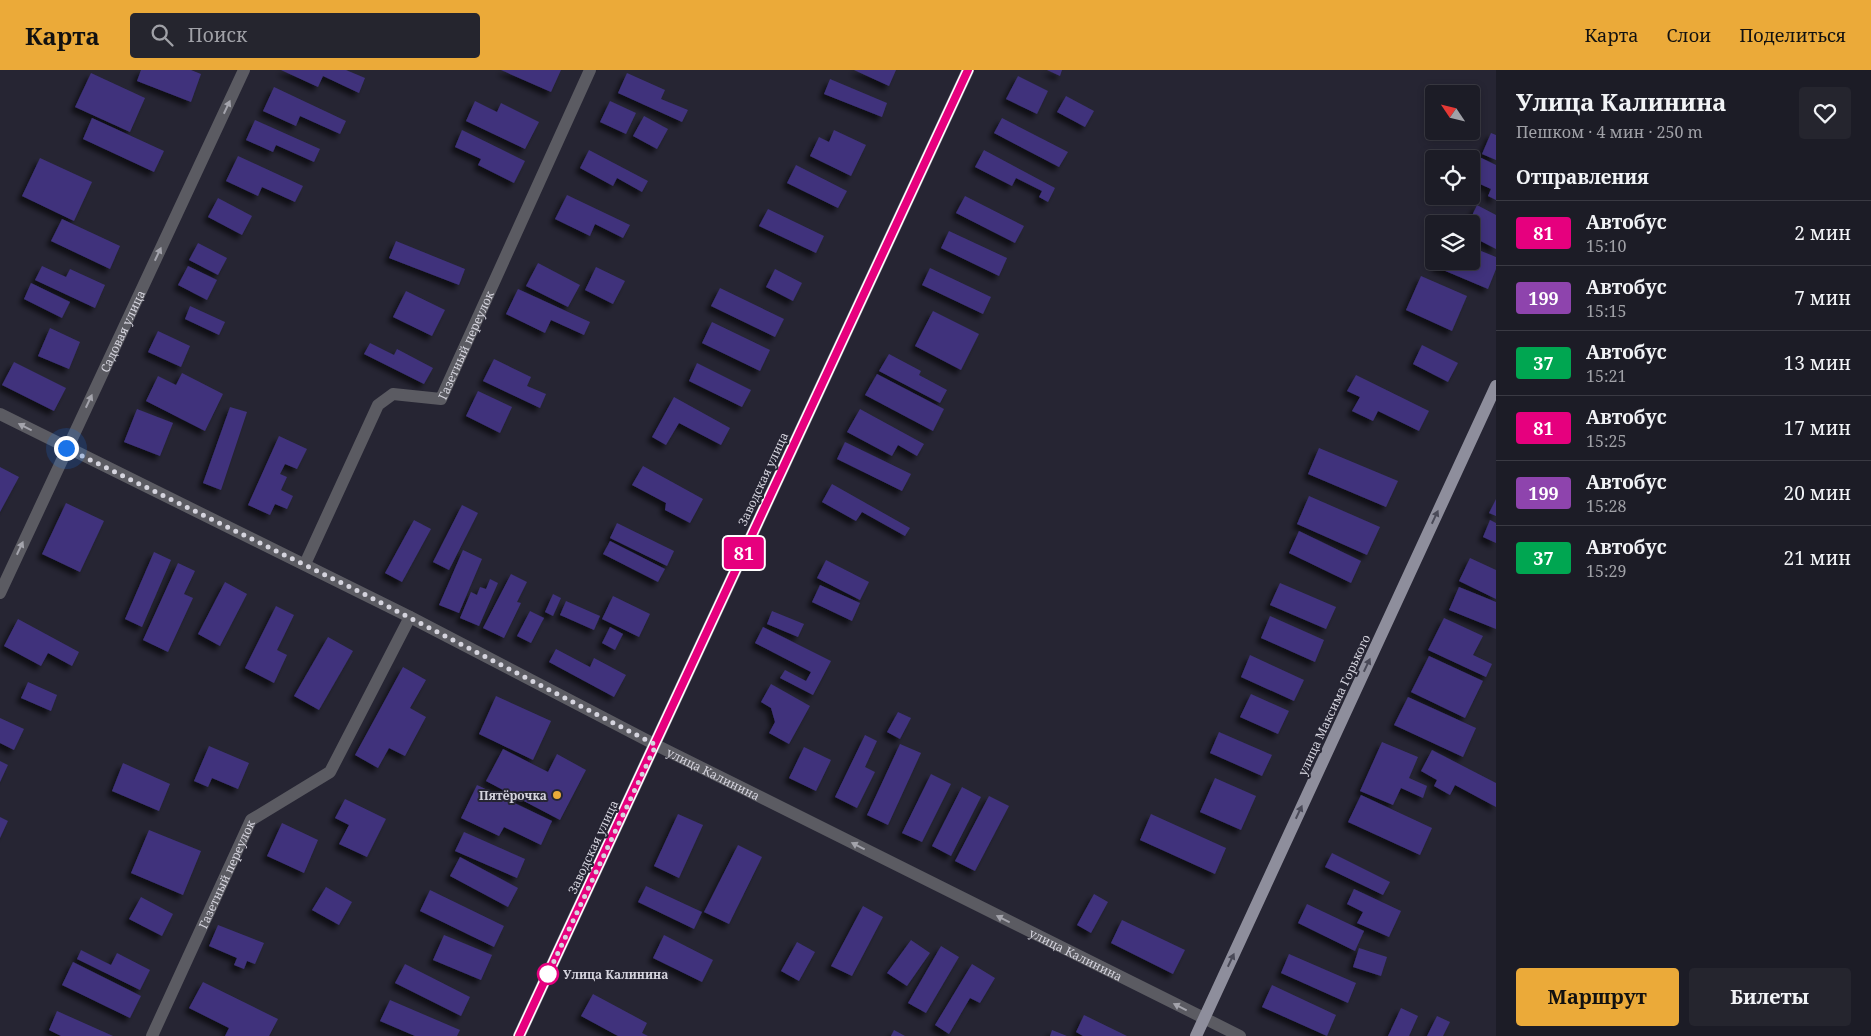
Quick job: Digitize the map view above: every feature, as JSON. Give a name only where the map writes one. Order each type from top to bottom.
[{"type":"main road","name":"Заводская улица","points":[[519,1036],[656,745],[968,70]]},
{"type":"main road","name":"улица Максима Горького","points":[[1196,1036],[1496,386]]},
{"type":"street","name":"Садовая улица","points":[[0,593],[244,70]]},
{"type":"street","name":"Газетный переулок","points":[[305,564],[378,405],[393,394],[440,399],[590,70]]},
{"type":"street","name":"улица Калинина","points":[[0,414],[305,564],[656,745],[1240,1036]]},
{"type":"street","name":"Газетный переулок","points":[[152,1036],[251,820],[330,772],[410,617]]},
{"type":"building","points":[[141,70],[191,70],[201,74],[191,102],[137,81]]},
{"type":"building","points":[[281,70],[346,70],[365,78],[359,93],[323,76],[318,87]]},
{"type":"building","points":[[501,70],[561,70],[551,92]]},
{"type":"building","points":[[854,70],[896,70],[889,86]]},
{"type":"building","points":[[1047,70],[1062,70],[1060,76]]},
{"type":"building","points":[[91,73],[145,98],[130,132],[75,107]]},
{"type":"building","points":[[627,73],[665,90],[661,99],[688,110],[682,122],[618,93]]},
{"type":"building","points":[[1018,76],[1048,91],[1037,114],[1006,99]]},
{"type":"building","points":[[830,79],[887,103],[882,117],[824,94]]},
{"type":"building","points":[[274,87],[346,121],[340,134],[300,116],[296,126],[263,111]]},
{"type":"building","points":[[1066,96],[1094,111],[1085,127],[1057,112]]},
{"type":"building","points":[[475,101],[497,112],[501,103],[539,122],[525,149],[466,121]]},
{"type":"building","points":[[610,101],[636,113],[626,134],[600,122]]},
{"type":"building","points":[[644,116],[668,129],[657,149],[633,136]]},
{"type":"building","points":[[92,118],[164,151],[154,172],[83,139]]},
{"type":"building","points":[[1002,118],[1068,152],[1059,167],[994,133]]},
{"type":"building","points":[[255,120],[320,149],[314,162],[276,145],[273,152],[246,140]]},
{"type":"building","points":[[462,130],[525,161],[514,183],[478,165],[481,159],[455,147]]},
{"type":"building","points":[[834,130],[866,145],[851,176],[810,156],[819,137],[829,142]]},
{"type":"building","points":[[1491,133],[1496,135],[1496,160],[1482,154]]},
{"type":"building","points":[[589,150],[648,181],[642,192],[617,178],[613,186],[580,168]]},
{"type":"building","points":[[984,150],[1055,188],[1048,202],[1039,197],[1042,191],[1016,178],[1012,186],[975,167]]},
{"type":"building","points":[[238,156],[303,186],[295,202],[262,187],[258,196],[226,181]]},
{"type":"building","points":[[1480,157],[1496,165],[1496,200],[1488,196],[1491,189],[1480,184]]},
{"type":"building","points":[[40,158],[92,182],[74,221],[22,196]]},
{"type":"building","points":[[796,165],[847,191],[838,208],[787,183]]},
{"type":"building","points":[[567,195],[630,225],[623,238],[595,224],[590,236],[555,219]]},
{"type":"building","points":[[965,196],[1024,226],[1015,243],[956,213]]},
{"type":"building","points":[[218,198],[252,216],[242,235],[208,217]]},
{"type":"building","points":[[1477,205],[1496,215],[1496,249],[1480,241],[1480,215],[1472,215]]},
{"type":"building","points":[[768,209],[824,236],[816,253],[759,226]]},
{"type":"building","points":[[62,219],[120,246],[110,269],[51,241]]},
{"type":"building","points":[[949,231],[1007,258],[999,276],[941,248]]},
{"type":"building","points":[[396,241],[465,269],[459,285],[389,258]]},
{"type":"building","points":[[198,243],[227,258],[218,275],[189,260]]},
{"type":"building","points":[[1480,251],[1496,257],[1496,269],[1488,289],[1443,270],[1480,270]]},
{"type":"building","points":[[538,263],[580,285],[568,307],[526,286]]},
{"type":"building","points":[[42,266],[66,277],[70,269],[105,285],[95,308],[35,280]]},
{"type":"building","points":[[188,266],[217,280],[207,300],[178,285]]},
{"type":"building","points":[[596,267],[625,281],[613,304],[585,290]]},
{"type":"building","points":[[930,268],[991,297],[983,314],[922,285]]},
{"type":"building","points":[[775,269],[802,283],[793,301],[766,287]]},
{"type":"building","points":[[1421,276],[1467,296],[1452,331],[1406,310]]},
{"type":"building","points":[[31,283],[70,302],[62,318],[24,299]]},
{"type":"building","points":[[720,288],[784,319],[775,337],[711,306]]},
{"type":"building","points":[[518,289],[590,322],[584,335],[551,320],[545,333],[506,314]]},
{"type":"building","points":[[406,291],[445,310],[432,336],[393,317]]},
{"type":"building","points":[[190,306],[225,322],[219,335],[185,319]]},
{"type":"building","points":[[933,311],[979,334],[961,370],[915,346]]},
{"type":"building","points":[[712,322],[770,350],[760,371],[702,343]]},
{"type":"building","points":[[50,328],[80,342],[69,369],[38,356]]},
{"type":"building","points":[[158,331],[190,346],[181,367],[148,352]]},
{"type":"building","points":[[370,343],[394,355],[397,349],[433,368],[424,384],[364,354]]},
{"type":"building","points":[[1422,345],[1458,363],[1448,382],[1413,364]]},
{"type":"building","points":[[889,354],[921,371],[919,375],[947,390],[940,403],[879,371]]},
{"type":"building","points":[[494,359],[531,377],[527,386],[546,394],[540,408],[483,381]]},
{"type":"building","points":[[14,362],[66,388],[54,411],[2,385]]},
{"type":"building","points":[[697,363],[751,390],[742,407],[689,381]]},
{"type":"building","points":[[182,373],[223,394],[205,431],[146,401],[158,376],[176,385]]},
{"type":"building","points":[[877,374],[944,409],[933,431],[865,395]]},
{"type":"building","points":[[1356,375],[1429,411],[1419,431],[1378,411],[1373,421],[1352,411],[1360,397],[1347,391]]},
{"type":"building","points":[[478,391],[512,407],[500,433],[466,416]]},
{"type":"building","points":[[674,397],[730,428],[721,445],[679,423],[666,445],[652,437]]},
{"type":"building","points":[[230,407],[247,412],[221,490],[203,483]]},
{"type":"building","points":[[137,409],[173,423],[160,456],[124,442]]},
{"type":"building","points":[[860,409],[924,444],[917,456],[898,445],[892,456],[847,432]]},
{"type":"building","points":[[279,436],[307,449],[297,469],[285,464],[280,474],[287,477],[281,490],[293,496],[287,509],[275,504],[270,515],[248,505]]},
{"type":"building","points":[[845,442],[911,474],[902,491],[837,459]]},
{"type":"building","points":[[1319,448],[1398,481],[1386,507],[1308,474]]},
{"type":"building","points":[[643,466],[703,499],[690,523],[665,510],[666,503],[632,485]]},
{"type":"building","points":[[0,467],[19,477],[0,512]]},
{"type":"building","points":[[832,484],[910,528],[905,536],[862,512],[856,521],[822,502]]},
{"type":"building","points":[[1309,496],[1380,527],[1367,555],[1297,524]]},
{"type":"building","points":[[1496,499],[1496,516],[1489,513]]},
{"type":"building","points":[[66,503],[104,521],[80,572],[42,554]]},
{"type":"building","points":[[462,505],[478,513],[449,570],[433,562]]},
{"type":"building","points":[[414,520],[431,529],[402,582],[385,573]]},
{"type":"building","points":[[1490,520],[1496,523],[1496,543],[1483,537]]},
{"type":"building","points":[[617,523],[674,551],[667,566],[610,538]]},
{"type":"building","points":[[1299,531],[1361,561],[1351,583],[1289,553]]},
{"type":"building","points":[[610,541],[665,569],[658,582],[603,554]]},
{"type":"building","points":[[463,550],[482,559],[459,613],[439,605]]},
{"type":"building","points":[[154,552],[171,560],[142,627],[125,619]]},
{"type":"building","points":[[1470,558],[1496,570],[1496,599],[1459,581]]},
{"type":"building","points":[[826,560],[869,582],[860,600],[817,578]]},
{"type":"building","points":[[178,563],[195,571],[184,594],[193,598],[168,652],[143,640]]},
{"type":"building","points":[[511,574],[527,582],[517,602],[521,603],[504,638],[483,628]]},
{"type":"building","points":[[490,579],[498,583],[479,626],[460,618],[471,592],[477,595],[480,587],[486,589]]},
{"type":"building","points":[[225,582],[247,594],[220,646],[198,634]]},
{"type":"building","points":[[1280,583],[1336,607],[1326,629],[1270,605]]},
{"type":"building","points":[[820,585],[860,603],[852,621],[812,602]]},
{"type":"building","points":[[1459,587],[1496,602],[1496,629],[1449,610]]},
{"type":"building","points":[[553,594],[561,598],[553,616],[545,612]]},
{"type":"building","points":[[613,596],[650,614],[639,637],[602,619]]},
{"type":"building","points":[[566,601],[600,616],[594,630],[560,615]]},
{"type":"building","points":[[276,606],[294,615],[277,650],[287,655],[274,683],[245,668]]},
{"type":"building","points":[[530,611],[544,618],[531,643],[517,636]]},
{"type":"building","points":[[772,611],[804,624],[798,637],[767,624]]},
{"type":"building","points":[[1270,616],[1324,640],[1315,662],[1261,638]]},
{"type":"building","points":[[1444,618],[1483,636],[1473,655],[1492,664],[1486,677],[1428,650]]},
{"type":"building","points":[[18,619],[79,652],[72,666],[48,653],[41,666],[4,646]]},
{"type":"building","points":[[610,627],[623,634],[615,650],[602,643]]},
{"type":"building","points":[[763,627],[831,661],[813,695],[780,678],[785,670],[806,681],[811,672],[755,643]]},
{"type":"building","points":[[328,637],[353,651],[319,710],[294,696]]},
{"type":"building","points":[[556,649],[590,667],[594,658],[626,675],[614,697],[549,662]]},
{"type":"building","points":[[1250,655],[1304,680],[1294,701],[1241,677]]},
{"type":"building","points":[[1429,656],[1483,681],[1465,718],[1411,692]]},
{"type":"building","points":[[403,667],[426,680],[410,708],[426,717],[405,756],[389,748],[378,768],[355,755]]},
{"type":"building","points":[[28,682],[57,695],[51,711],[21,698]]},
{"type":"building","points":[[771,684],[810,706],[789,744],[769,733],[775,722],[771,708],[761,702]]},
{"type":"building","points":[[1251,694],[1289,711],[1278,734],[1240,717]]},
{"type":"building","points":[[496,696],[551,721],[533,760],[479,734]]},
{"type":"building","points":[[1408,697],[1476,728],[1463,757],[1394,725]]},
{"type":"building","points":[[898,712],[911,718],[900,739],[887,732]]},
{"type":"building","points":[[0,718],[24,729],[14,750],[0,743]]},
{"type":"building","points":[[1219,732],[1272,755],[1262,776],[1210,753]]},
{"type":"building","points":[[865,735],[877,741],[865,767],[875,772],[857,808],[835,797]]},
{"type":"building","points":[[1382,742],[1418,757],[1409,778],[1427,786],[1423,798],[1401,788],[1393,805],[1360,791]]},
{"type":"building","points":[[900,744],[921,753],[888,825],[867,815]]},
{"type":"building","points":[[209,746],[249,763],[238,789],[212,778],[208,787],[194,781]]},
{"type":"building","points":[[804,747],[831,760],[816,791],[789,778]]},
{"type":"building","points":[[503,749],[548,772],[557,754],[586,770],[560,820],[486,781]]},
{"type":"building","points":[[1432,750],[1496,783],[1496,807],[1455,785],[1450,795],[1434,786],[1437,780],[1421,771]]},
{"type":"building","points":[[0,761],[8,765],[0,782]]},
{"type":"building","points":[[123,763],[170,784],[159,811],[112,791]]},
{"type":"building","points":[[931,774],[951,784],[922,842],[902,833]]},
{"type":"building","points":[[1215,778],[1256,796],[1241,830],[1200,812]]},
{"type":"building","points":[[477,785],[552,821],[541,845],[504,827],[499,836],[461,818]]},
{"type":"building","points":[[962,787],[981,797],[951,856],[932,846]]},
{"type":"building","points":[[1361,795],[1432,828],[1420,855],[1348,822]]},
{"type":"building","points":[[989,796],[1009,806],[975,871],[955,861]]},
{"type":"building","points":[[345,799],[386,819],[367,857],[339,844],[349,825],[335,818]]},
{"type":"building","points":[[678,814],[703,825],[679,878],[654,866]]},
{"type":"building","points":[[1151,814],[1226,848],[1215,874],[1140,840]]},
{"type":"building","points":[[0,817],[8,821],[0,838]]},
{"type":"building","points":[[282,823],[318,840],[304,873],[267,856]]},
{"type":"building","points":[[149,830],[201,851],[183,895],[131,873]]},
{"type":"building","points":[[464,832],[525,859],[517,878],[455,851]]},
{"type":"building","points":[[738,845],[762,857],[729,924],[704,912]]},
{"type":"building","points":[[1332,853],[1390,882],[1383,895],[1325,867]]},
{"type":"building","points":[[460,857],[518,888],[508,907],[450,876]]},
{"type":"building","points":[[646,886],[702,912],[694,929],[638,902]]},
{"type":"building","points":[[326,887],[352,902],[339,925],[312,910]]},
{"type":"building","points":[[1354,889],[1401,911],[1389,937],[1357,923],[1363,912],[1347,904]]},
{"type":"building","points":[[430,890],[504,926],[494,947],[420,911]]},
{"type":"building","points":[[1094,894],[1108,902],[1091,933],[1077,925]]},
{"type":"building","points":[[141,897],[173,914],[162,936],[129,919]]},
{"type":"building","points":[[1307,904],[1364,931],[1355,951],[1298,923]]},
{"type":"building","points":[[863,906],[883,917],[852,976],[831,966]]},
{"type":"building","points":[[1122,920],[1185,950],[1173,974],[1111,943]]},
{"type":"building","points":[[218,925],[264,943],[255,964],[247,961],[244,969],[234,965],[237,958],[209,946]]},
{"type":"building","points":[[444,935],[492,955],[481,980],[433,960]]},
{"type":"building","points":[[664,935],[713,960],[702,982],[653,958]]},
{"type":"building","points":[[911,940],[930,953],[907,986],[887,973]]},
{"type":"building","points":[[797,942],[815,952],[799,981],[781,971]]},
{"type":"building","points":[[941,946],[959,957],[926,1013],[908,1003]]},
{"type":"building","points":[[1359,948],[1387,957],[1381,976],[1353,967]]},
{"type":"building","points":[[81,950],[111,965],[117,953],[150,970],[140,990],[77,959]]},
{"type":"building","points":[[1289,954],[1356,983],[1348,1003],[1281,973]]},
{"type":"building","points":[[73,962],[141,996],[130,1018],[62,985]]},
{"type":"building","points":[[405,964],[470,997],[461,1016],[395,983]]},
{"type":"building","points":[[972,964],[995,978],[980,1003],[970,998],[949,1034],[935,1025]]},
{"type":"building","points":[[203,982],[278,1019],[269,1036],[225,1036],[229,1028],[189,1008]]},
{"type":"building","points":[[1272,985],[1336,1015],[1327,1036],[1262,1007]]},
{"type":"building","points":[[593,994],[647,1023],[642,1033],[648,1036],[618,1036],[581,1016]]},
{"type":"building","points":[[390,1000],[460,1030],[457,1036],[415,1036],[380,1021]]},
{"type":"building","points":[[1401,1008],[1418,1016],[1409,1036],[1388,1036]]},
{"type":"building","points":[[57,1011],[113,1036],[61,1036],[49,1030]]},
{"type":"building","points":[[1084,1015],[1127,1036],[1083,1036],[1076,1032]]},
{"type":"building","points":[[1437,1016],[1450,1022],[1443,1036],[1427,1036]]},
{"type":"building","points":[[894,1030],[905,1036],[891,1036]]},
{"type":"building","points":[[1052,1030],[1067,1036],[1050,1036]]},
{"type":"bus line","name":"81","points":[[519,1036],[656,745],[968,70]]},
{"type":"place","name":"Пятёрочка","points":[[557,795]]},
{"type":"place","name":"Улица Калинина","points":[[548,974]]},
{"type":"route","points":[[66,448],[305,564],[656,745],[548,974]]}]
